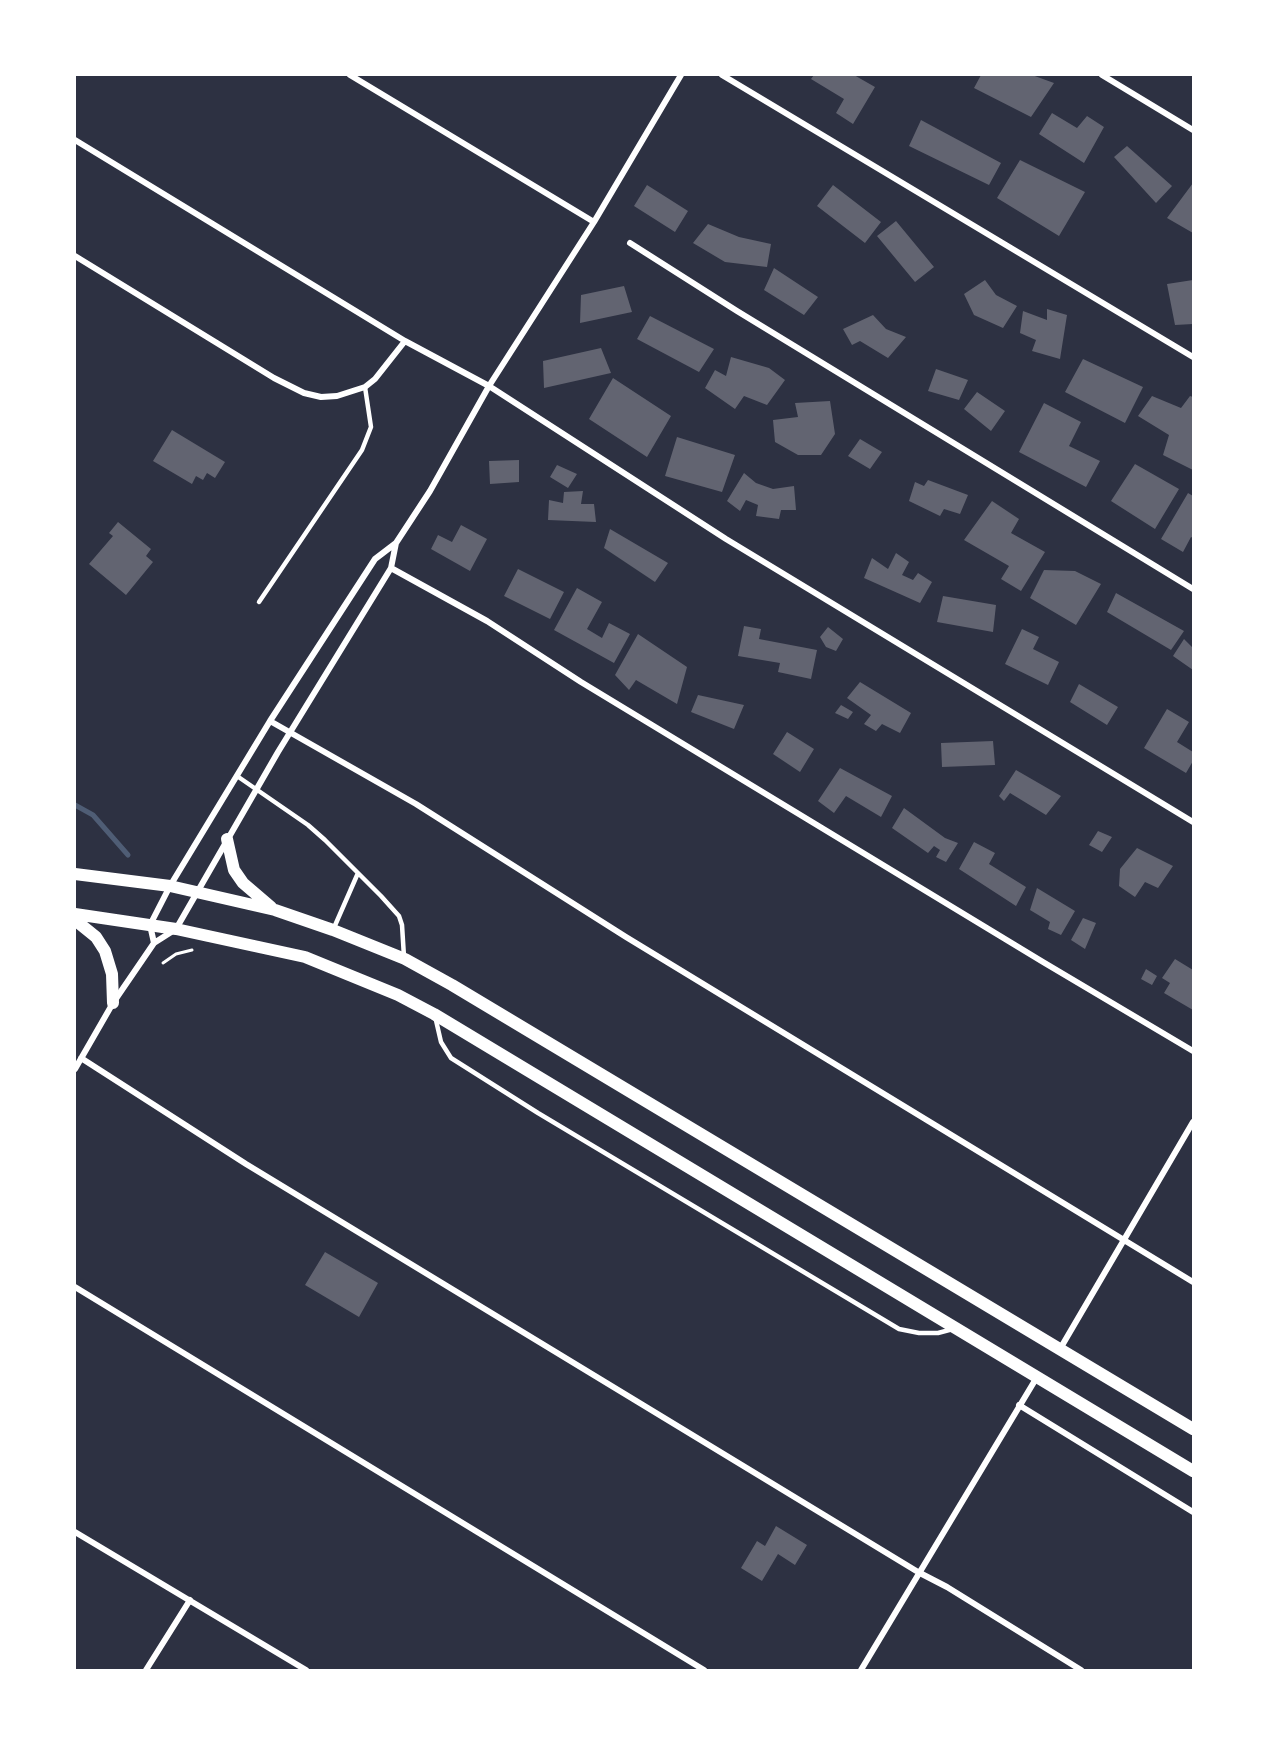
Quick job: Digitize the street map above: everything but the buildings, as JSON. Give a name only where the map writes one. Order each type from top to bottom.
[{"type":"main road","points":[[227,839],[234,870],[243,883],[275,910]]},
{"type":"main road","points":[[75,874],[170,886],[275,910],[405,959],[1193,1430]]},
{"type":"main road","points":[[75,914],[176,929],[305,957],[389,991],[434,1014],[1193,1471]]},
{"type":"main road","points":[[75,920],[96,937],[105,951],[112,974],[113,1003]]},
{"type":"street","points":[[350,75],[594,222]]},
{"type":"street","points":[[154,943],[150,925],[170,886],[270,722],[375,559],[396,543],[430,490],[489,386],[594,222],[681,75]]},
{"type":"street","points":[[722,75],[1193,357]]},
{"type":"street","points":[[1102,75],[1193,130]]},
{"type":"street","points":[[75,140],[405,341],[489,386],[726,540],[1193,822]]},
{"type":"street","points":[[630,243],[1193,589]]},
{"type":"street","points":[[75,256],[274,378],[304,393],[321,397],[337,396],[365,387],[375,379],[405,341]]},
{"type":"street","points":[[75,1069],[113,1003],[154,943],[176,929],[256,789],[391,568],[396,543]]},
{"type":"street","points":[[391,568],[495,626],[581,682],[1043,963],[1193,1051]]},
{"type":"street","points":[[270,722],[416,804],[636,943],[1193,1282]]},
{"type":"street","points":[[81,1058],[246,1164],[1081,1670]]},
{"type":"street","points":[[1060,1349],[1193,1122]]},
{"type":"street","points":[[75,1287],[704,1670]]},
{"type":"street","points":[[861,1670],[1037,1377]]},
{"type":"street","points":[[1019,1405],[1193,1512]]},
{"type":"street","points":[[75,1532],[306,1670]]},
{"type":"street","points":[[146,1670],[190,1600]]},
{"type":"lane","points":[[259,602],[362,450],[371,426],[365,387]]},
{"type":"lane","points":[[237,776],[308,825],[399,916],[405,959]]},
{"type":"lane","points":[[333,930],[358,873]]},
{"type":"lane","points":[[434,1014],[444,1050],[451,1058],[538,1113],[899,1329],[917,1333],[938,1333],[955,1329]]},
{"type":"path","points":[[163,963],[176,954],[192,950]]},
{"type":"waterway","points":[[75,805],[93,815],[128,855]]}]
